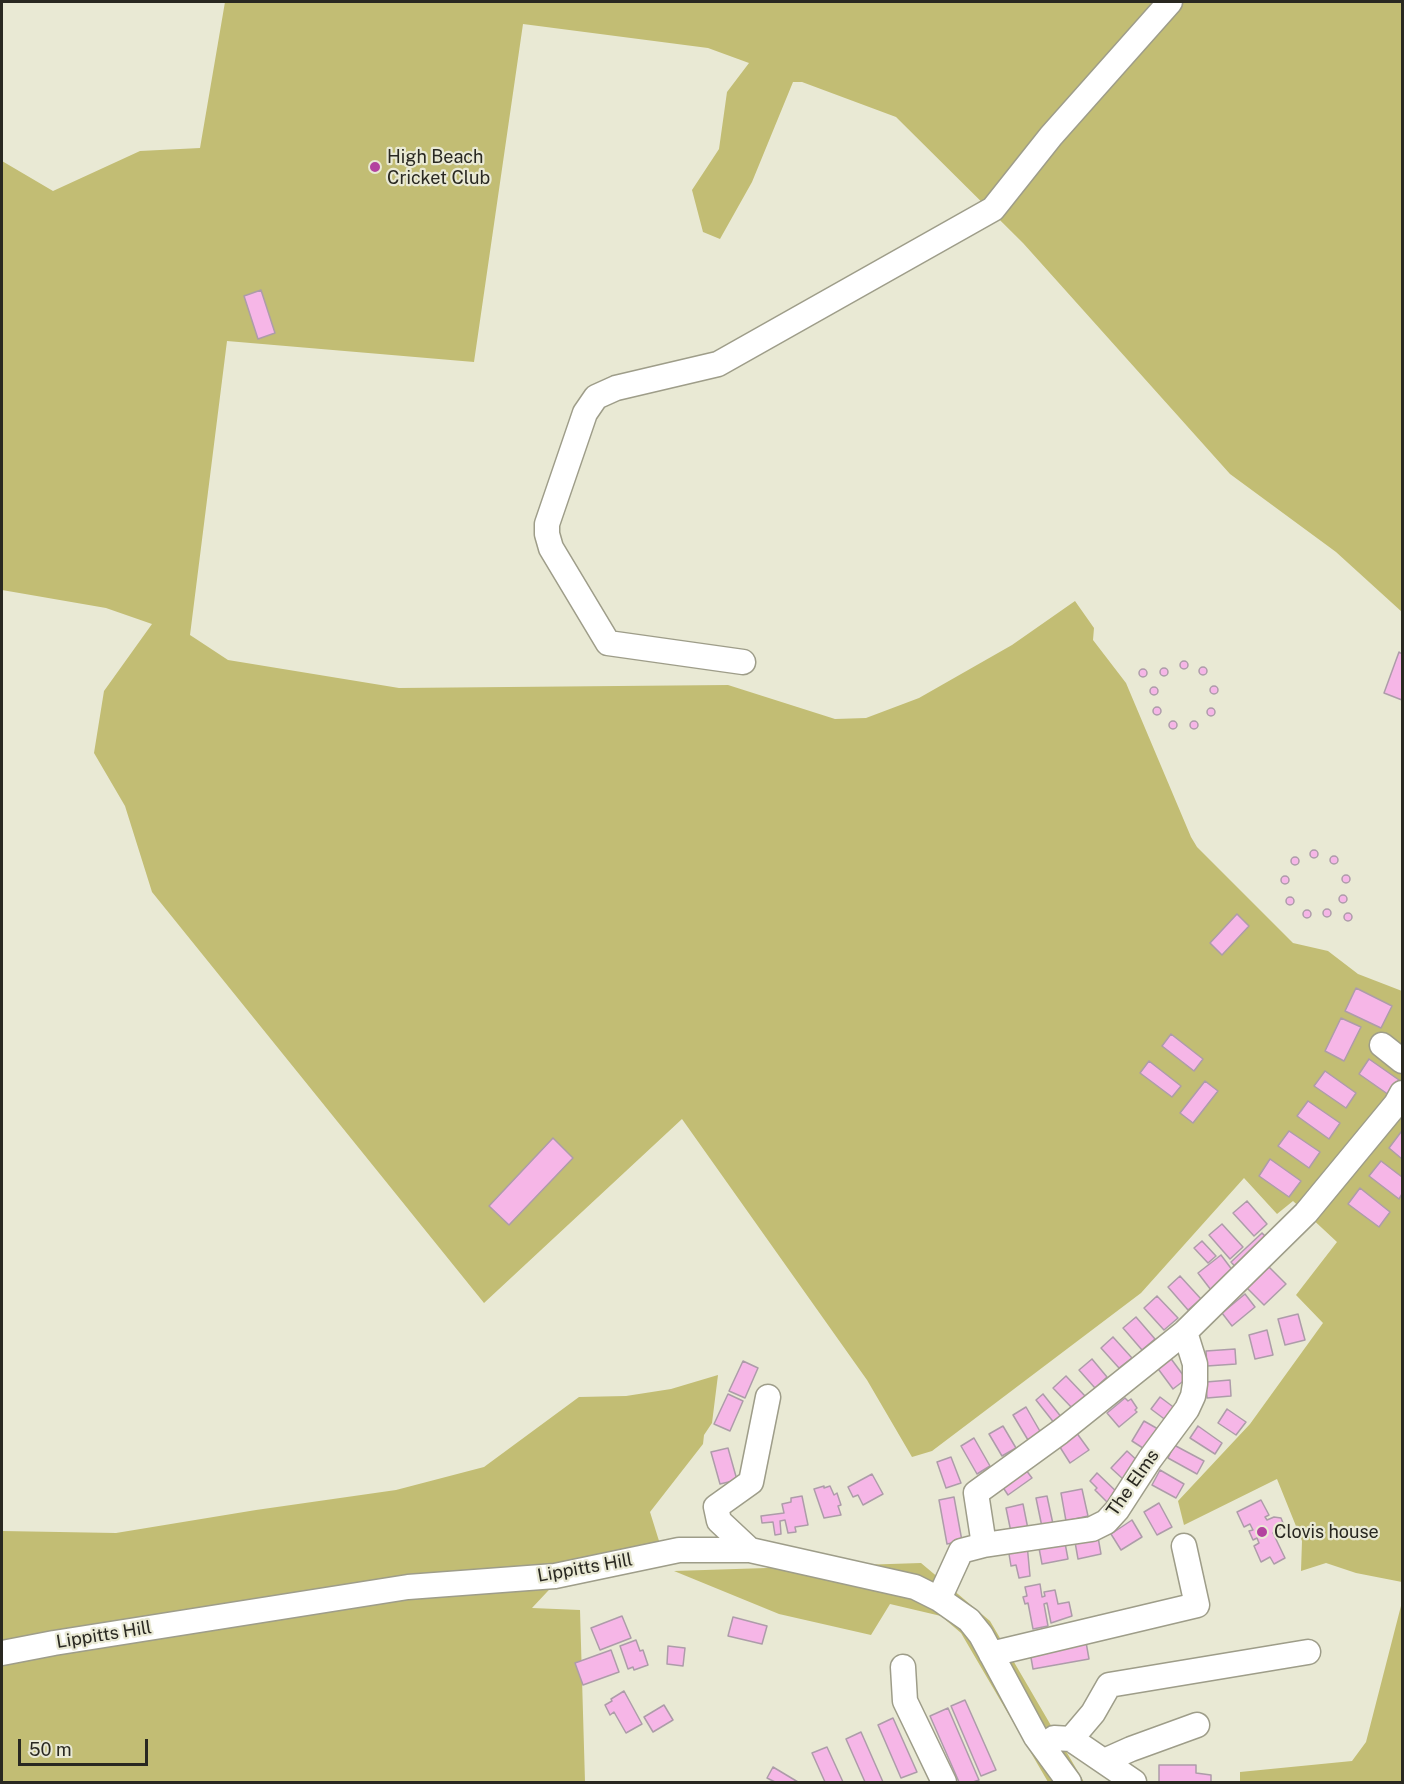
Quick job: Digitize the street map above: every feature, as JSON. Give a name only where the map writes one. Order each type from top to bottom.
[{"type":"street","points":[[743,662],[608,643],[551,549],[547,534],[547,525],[585,413],[596,397],[616,388],[718,364],[993,209],[1051,136],[1170,2]]},
{"type":"street","points":[[1382,1044],[1402,1061]]},
{"type":"street","points":[[984,1545],[976,1493],[1060,1432],[1185,1332],[1306,1213],[1402,1093]]},
{"type":"street","name":"The Elms","points":[[939,1599],[961,1551],[984,1545],[1092,1529],[1106,1522],[1117,1510],[1150,1459],[1187,1409],[1193,1396],[1196,1384],[1195,1365],[1185,1332]]},
{"type":"street","points":[[750,1550],[719,1521],[716,1507],[751,1482],[768,1397]]},
{"type":"street","points":[[991,1654],[1197,1605],[1184,1546]]},
{"type":"street","name":"Lippitts Hill","points":[[2,1653],[408,1587],[555,1576],[678,1550],[750,1550],[915,1587],[939,1599],[969,1620],[981,1635],[1036,1737],[1069,1782]]},
{"type":"street","points":[[1071,1739],[1093,1713],[1109,1685],[1308,1652]]},
{"type":"street","points":[[903,1667],[905,1701],[944,1782]]},
{"type":"street","points":[[1104,1761],[1197,1725]]},
{"type":"street","points":[[1036,1737],[1071,1739],[1134,1782]]},
{"type":"shaded area","points":[[225,2],[1402,2],[1402,612],[1336,552],[1230,474],[1023,243],[896,117],[802,82],[793,82],[752,182],[720,239],[703,232],[692,190],[719,149],[727,92],[749,63],[708,48],[523,24],[474,362],[227,341],[190,635],[228,660],[399,688],[728,685],[835,719],[866,718],[919,698],[1012,645],[1075,601],[1094,628],[1093,640],[1126,683],[1197,847],[1293,943],[1328,951],[1358,974],[1402,991],[1402,1582],[1356,1573],[1326,1563],[1301,1571],[1302,1541],[1277,1479],[1184,1525],[1178,1501],[1250,1424],[1323,1323],[1296,1295],[1337,1242],[1293,1201],[1277,1214],[1244,1178],[1141,1293],[932,1451],[912,1457],[867,1380],[682,1119],[484,1303],[152,892],[125,806],[94,753],[104,691],[152,624],[106,608],[2,590],[2,161],[53,191],[140,151],[200,148]]},
{"type":"shaded area","points":[[718,1375],[712,1423],[704,1435],[703,1444],[650,1512],[664,1557],[576,1561],[532,1608],[580,1610],[585,1782],[2,1782],[2,1531],[116,1533],[396,1490],[484,1467],[579,1397],[626,1396],[671,1389]]},
{"type":"shaded area","points":[[921,1563],[990,1621],[1084,1782],[1048,1782],[961,1633],[941,1616],[890,1604],[871,1635],[779,1614],[674,1571]]},
{"type":"shaded area","points":[[1402,1602],[1402,1782],[1240,1782],[1240,1772],[1352,1761],[1366,1742]]},
{"type":"building","points":[[261,290],[275,333],[258,339],[244,296]]},
{"type":"building","points":[[1399,652],[1402,654],[1402,700],[1384,693]]},
{"type":"building","points":[[1184,661],[1188,665],[1184,669],[1180,665]]},
{"type":"building","points":[[1203,667],[1207,671],[1203,675],[1199,671]]},
{"type":"building","points":[[1164,668],[1168,672],[1164,676],[1160,672]]},
{"type":"building","points":[[1143,669],[1147,673],[1143,677],[1139,673]]},
{"type":"building","points":[[1214,686],[1218,690],[1214,694],[1210,690]]},
{"type":"building","points":[[1154,687],[1158,691],[1154,695],[1150,691]]},
{"type":"building","points":[[1157,707],[1161,711],[1157,715],[1153,711]]},
{"type":"building","points":[[1211,708],[1215,712],[1211,716],[1207,712]]},
{"type":"building","points":[[1173,721],[1177,725],[1173,729],[1169,725]]},
{"type":"building","points":[[1194,721],[1198,725],[1194,729],[1190,725]]},
{"type":"building","points":[[1314,850],[1318,854],[1314,858],[1310,854]]},
{"type":"building","points":[[1334,856],[1338,860],[1334,864],[1330,860]]},
{"type":"building","points":[[1295,857],[1299,861],[1295,865],[1291,861]]},
{"type":"building","points":[[1346,875],[1350,879],[1346,883],[1342,879]]},
{"type":"building","points":[[1285,876],[1289,880],[1285,884],[1281,880]]},
{"type":"building","points":[[1343,895],[1347,899],[1343,903],[1339,899]]},
{"type":"building","points":[[1290,897],[1294,901],[1290,905],[1286,901]]},
{"type":"building","points":[[1327,909],[1331,913],[1327,917],[1323,913]]},
{"type":"building","points":[[1307,910],[1311,914],[1307,918],[1303,914]]},
{"type":"building","points":[[1348,913],[1352,917],[1348,921],[1344,917]]},
{"type":"building","points":[[1237,914],[1249,926],[1222,955],[1210,943]]},
{"type":"building","points":[[1356,988],[1392,1006],[1381,1028],[1345,1011]]},
{"type":"building","points":[[1341,1018],[1361,1027],[1344,1061],[1325,1051]]},
{"type":"building","points":[[1171,1034],[1203,1059],[1194,1071],[1162,1046]]},
{"type":"building","points":[[1369,1059],[1399,1080],[1389,1095],[1359,1074]]},
{"type":"building","points":[[1149,1061],[1181,1086],[1172,1097],[1140,1073]]},
{"type":"building","points":[[1325,1071],[1356,1093],[1346,1108],[1314,1086]]},
{"type":"building","points":[[1205,1081],[1218,1091],[1193,1123],[1180,1113]]},
{"type":"building","points":[[1308,1101],[1340,1123],[1329,1139],[1297,1116]]},
{"type":"building","points":[[1289,1131],[1320,1152],[1309,1168],[1278,1146]]},
{"type":"building","points":[[1402,1133],[1402,1159],[1389,1148]]},
{"type":"building","points":[[553,1138],[573,1158],[509,1225],[489,1206]]},
{"type":"building","points":[[1270,1159],[1301,1181],[1289,1197],[1259,1176]]},
{"type":"building","points":[[1381,1161],[1402,1177],[1402,1194],[1399,1199],[1369,1176]]},
{"type":"building","points":[[1360,1188],[1390,1212],[1379,1227],[1348,1204]]},
{"type":"building","points":[[1247,1201],[1267,1224],[1254,1236],[1233,1213]]},
{"type":"building","points":[[1222,1224],[1243,1247],[1230,1259],[1209,1235]]},
{"type":"building","points":[[1262,1233],[1272,1243],[1240,1272],[1231,1262]]},
{"type":"building","points":[[1202,1241],[1216,1256],[1208,1263],[1194,1248]]},
{"type":"building","points":[[1221,1255],[1236,1275],[1211,1290],[1198,1273]]},
{"type":"building","points":[[1268,1266],[1286,1284],[1264,1305],[1246,1287]]},
{"type":"building","points":[[1180,1276],[1201,1299],[1188,1310],[1168,1287]]},
{"type":"building","points":[[1245,1294],[1255,1307],[1232,1326],[1222,1313]]},
{"type":"building","points":[[1157,1296],[1178,1318],[1164,1330],[1144,1308]]},
{"type":"building","points":[[1298,1314],[1305,1340],[1285,1345],[1278,1319]]},
{"type":"building","points":[[1136,1317],[1155,1339],[1142,1350],[1123,1328]]},
{"type":"building","points":[[1267,1330],[1273,1355],[1255,1359],[1249,1335]]},
{"type":"building","points":[[1113,1337],[1132,1358],[1119,1368],[1101,1348]]},
{"type":"building","points":[[1235,1349],[1236,1364],[1207,1366],[1206,1351]]},
{"type":"building","points":[[1169,1356],[1186,1379],[1173,1389],[1156,1366]]},
{"type":"building","points":[[1092,1359],[1107,1377],[1095,1388],[1079,1370]]},
{"type":"building","points":[[743,1361],[758,1368],[745,1398],[729,1391]]},
{"type":"building","points":[[1066,1376],[1086,1397],[1073,1409],[1053,1388]]},
{"type":"building","points":[[1230,1380],[1231,1396],[1207,1398],[1206,1382]]},
{"type":"building","points":[[728,1394],[743,1401],[730,1431],[714,1424]]},
{"type":"building","points":[[1043,1394],[1062,1418],[1055,1424],[1036,1400]]},
{"type":"building","points":[[1160,1397],[1176,1409],[1167,1421],[1151,1409]]},
{"type":"building","points":[[1125,1398],[1128,1401],[1131,1399],[1137,1412],[1119,1427],[1107,1413]]},
{"type":"building","points":[[1026,1407],[1041,1433],[1028,1440],[1013,1415]]},
{"type":"building","points":[[1227,1409],[1246,1422],[1236,1435],[1218,1423]]},
{"type":"building","points":[[1144,1421],[1158,1429],[1146,1450],[1132,1441]]},
{"type":"building","points":[[1003,1426],[1016,1448],[1002,1456],[989,1434]]},
{"type":"building","points":[[1198,1426],[1222,1443],[1215,1454],[1190,1438]]},
{"type":"building","points":[[1076,1432],[1089,1450],[1070,1463],[1058,1444]]},
{"type":"building","points":[[974,1438],[990,1466],[977,1474],[961,1446]]},
{"type":"building","points":[[1174,1445],[1204,1461],[1197,1474],[1168,1458]]},
{"type":"building","points":[[728,1448],[737,1480],[720,1484],[711,1452]]},
{"type":"building","points":[[1127,1451],[1142,1465],[1128,1473],[1123,1479],[1111,1468]]},
{"type":"building","points":[[951,1457],[961,1483],[946,1488],[937,1462]]},
{"type":"building","points":[[1026,1470],[1032,1478],[1008,1495],[1002,1486]]},
{"type":"building","points":[[1160,1470],[1184,1484],[1176,1498],[1152,1485]]},
{"type":"building","points":[[1097,1473],[1120,1495],[1110,1505],[1095,1490],[1097,1488],[1090,1481]]},
{"type":"building","points":[[872,1474],[883,1494],[863,1505],[858,1495],[853,1497],[848,1487]]},
{"type":"building","points":[[824,1486],[824,1488],[830,1486],[834,1495],[837,1493],[841,1515],[824,1518],[814,1489]]},
{"type":"building","points":[[1082,1489],[1088,1516],[1066,1521],[1061,1493]]},
{"type":"building","points":[[802,1496],[808,1525],[795,1527],[796,1532],[788,1533],[785,1520],[780,1521],[781,1534],[775,1535],[773,1522],[762,1523],[761,1516],[784,1513],[782,1504],[791,1502],[791,1498]]},
{"type":"building","points":[[1047,1496],[1053,1524],[1042,1527],[1036,1498]]},
{"type":"building","points":[[954,1497],[962,1541],[947,1544],[939,1500]]},
{"type":"building","name":"Clovis house","points":[[1261,1500],[1269,1515],[1265,1517],[1267,1520],[1274,1517],[1281,1518],[1283,1523],[1281,1528],[1273,1533],[1285,1558],[1274,1564],[1270,1557],[1261,1562],[1254,1546],[1259,1543],[1257,1538],[1253,1540],[1249,1531],[1253,1530],[1250,1524],[1244,1527],[1237,1512]]},
{"type":"building","points":[[1159,1503],[1172,1527],[1157,1535],[1144,1512]]},
{"type":"building","points":[[1023,1504],[1028,1529],[1011,1532],[1006,1508]]},
{"type":"building","points":[[1132,1520],[1142,1537],[1121,1550],[1111,1534]]},
{"type":"building","points":[[1098,1537],[1101,1554],[1078,1559],[1075,1542]]},
{"type":"building","points":[[1065,1543],[1068,1559],[1042,1564],[1039,1548]]},
{"type":"building","points":[[1027,1544],[1030,1576],[1019,1578],[1016,1565],[1011,1566],[1008,1548]]},
{"type":"building","points":[[1040,1584],[1042,1597],[1045,1596],[1044,1592],[1055,1590],[1058,1604],[1069,1602],[1072,1616],[1051,1623],[1047,1603],[1044,1604],[1048,1626],[1033,1629],[1028,1603],[1025,1604],[1023,1597],[1027,1596],[1025,1587]]},
{"type":"building","points":[[622,1616],[631,1638],[600,1650],[591,1628]]},
{"type":"building","points":[[733,1617],[767,1626],[762,1644],[728,1636]]},
{"type":"building","points":[[636,1640],[640,1651],[643,1650],[648,1665],[634,1670],[633,1667],[628,1669],[620,1646]]},
{"type":"building","points":[[1086,1642],[1089,1659],[1033,1669],[1030,1652]]},
{"type":"building","points":[[668,1646],[685,1648],[683,1666],[667,1664]]},
{"type":"building","points":[[611,1650],[619,1672],[583,1685],[575,1663]]},
{"type":"building","points":[[624,1691],[642,1724],[626,1733],[614,1712],[610,1715],[605,1705]]},
{"type":"building","points":[[965,1700],[996,1770],[981,1776],[951,1706]]},
{"type":"building","points":[[664,1705],[673,1720],[653,1732],[644,1717]]},
{"type":"building","points":[[948,1708],[979,1780],[959,1782],[930,1716]]},
{"type":"building","points":[[893,1718],[917,1772],[901,1778],[878,1725]]},
{"type":"building","points":[[861,1732],[883,1782],[865,1782],[846,1739]]},
{"type":"building","points":[[827,1747],[843,1782],[825,1782],[812,1753]]},
{"type":"building","points":[[1159,1765],[1196,1765],[1196,1773],[1211,1775],[1211,1782],[1159,1782]]},
{"type":"building","points":[[773,1767],[798,1782],[775,1782],[767,1778]]},
{"type":"place","name":"High Beach Cricket Club","points":[[375,167]]},
{"type":"place","name":"Clovis house","points":[[1262,1532]]}]
